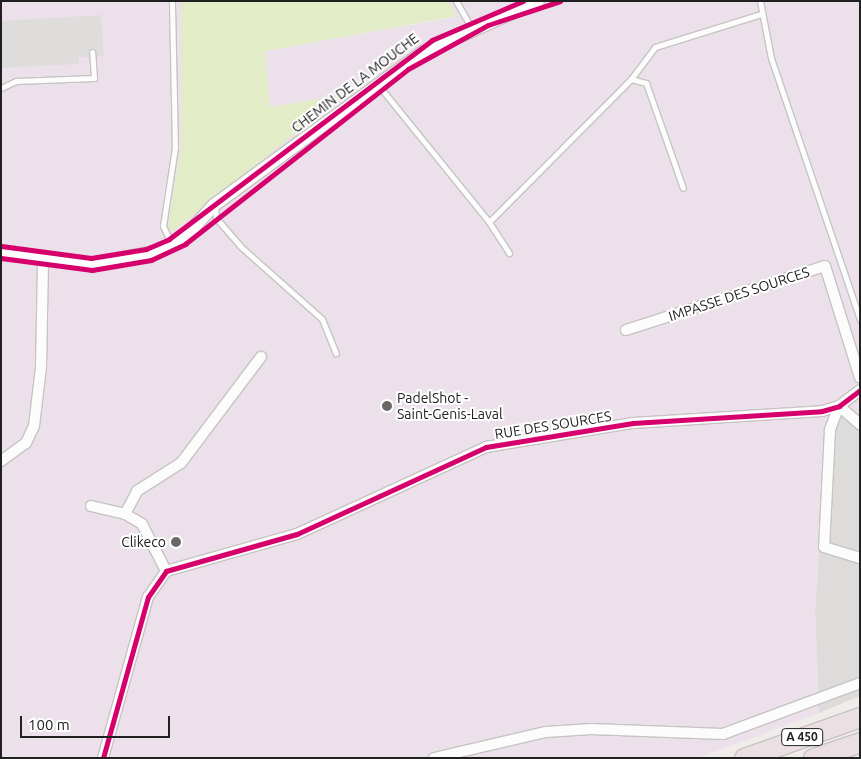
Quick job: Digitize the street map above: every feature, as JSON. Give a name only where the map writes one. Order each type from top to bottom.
[{"type":"highway","name":"A 450","points":[[744,758],[860,717]]},
{"type":"highway","name":"A 450","points":[[813,758],[860,742]]},
{"type":"street","name":"CHEMIN DE LA MOUCHE","points":[[1,251],[43,258],[109,263],[172,244],[214,205],[377,84],[471,28],[538,1]]},
{"type":"street","points":[[1,462],[26,443],[34,426],[41,367],[43,258]]},
{"type":"street","name":"IMPASSE DES SOURCES","points":[[626,330],[825,266],[860,378]]},
{"type":"street","points":[[125,514],[137,491],[181,463],[261,357]]},
{"type":"street","name":"RUE DES SOURCES","points":[[166,571],[297,534],[486,447],[633,423],[822,411],[839,406],[860,390]]},
{"type":"street","points":[[860,424],[839,406],[830,430],[824,547],[860,558]]},
{"type":"street","points":[[91,506],[125,514],[142,524],[166,571],[148,597],[104,758]]},
{"type":"street","points":[[434,758],[546,732],[591,729],[723,734],[793,711],[860,683]]},
{"type":"lane","points":[[172,1],[176,148],[163,226],[172,244]]},
{"type":"lane","points":[[456,1],[471,28]]},
{"type":"lane","points":[[760,1],[771,58],[860,320]]},
{"type":"lane","points":[[489,222],[631,79],[655,47],[761,14]]},
{"type":"lane","points":[[1,88],[16,81],[94,78],[92,52]]},
{"type":"lane","points":[[631,79],[646,83],[683,188]]},
{"type":"lane","points":[[377,84],[489,222],[508,253]]},
{"type":"lane","points":[[214,205],[216,218],[240,246],[322,319],[336,353]]},
{"type":"shaded area","points":[[1,1],[181,1],[181,147],[168,226],[342,96],[269,107],[265,51],[456,17],[448,1],[860,1],[860,417],[828,417],[815,612],[819,713],[698,758],[1,758]]},
{"type":"shaded area","points":[[101,15],[104,56],[79,57],[79,64],[1,68],[1,21]]},
{"type":"shaded area","points":[[828,416],[860,417],[860,696],[819,713],[815,612]]},
{"type":"green space","points":[[181,1],[448,1],[456,16],[265,51],[270,107],[343,95],[172,232],[168,227],[181,147]]},
{"type":"cycle path","points":[[1,246],[91,258],[146,249],[169,239],[432,40],[523,1]]},
{"type":"cycle path","points":[[1,258],[92,270],[151,260],[185,244],[408,69],[488,25],[560,1]]},
{"type":"cycle path","points":[[103,758],[148,597],[166,571],[297,534],[486,447],[633,423],[822,411],[839,406],[860,390]]},
{"type":"place","name":"PadelShot - Saint-Genis-Laval","points":[[387,406]]},
{"type":"place","name":"Clikeco","points":[[176,542]]}]
